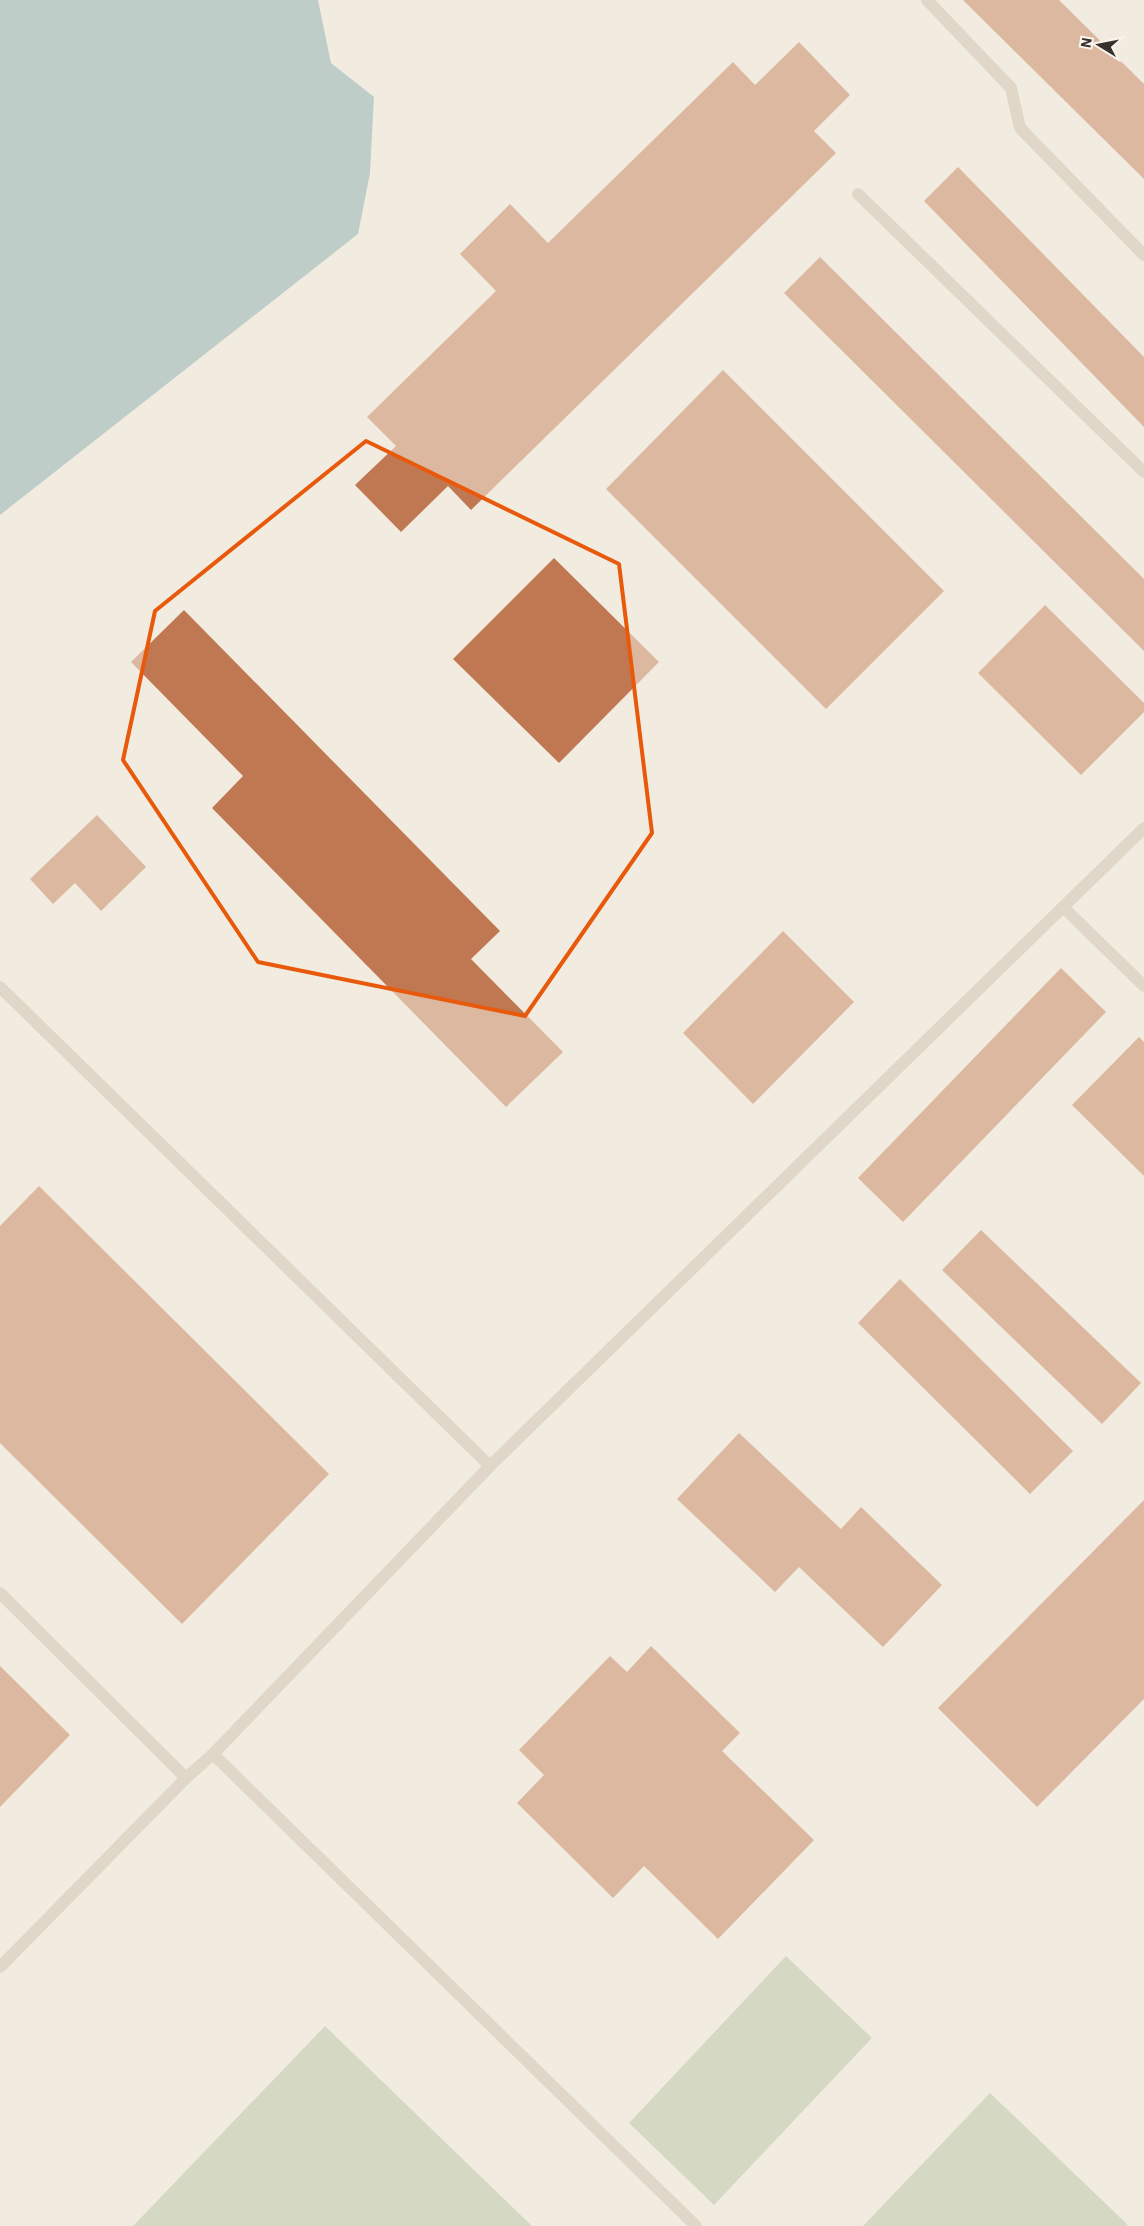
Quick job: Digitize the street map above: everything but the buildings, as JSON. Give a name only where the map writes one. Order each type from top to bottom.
[{"type":"lane","points":[[927,0],[1011,88],[1020,128],[1144,255]]},
{"type":"lane","points":[[858,194],[1144,472]]},
{"type":"lane","points":[[2,1961],[186,1778],[213,1754],[490,1466],[1144,828]]},
{"type":"lane","points":[[1063,907],[1144,986]]},
{"type":"lane","points":[[0,987],[490,1466]]},
{"type":"lane","points":[[0,1593],[186,1778]]},
{"type":"lane","points":[[213,1754],[696,2226]]},
{"type":"highlighted area","points":[[366,441],[619,564],[652,833],[525,1016],[258,962],[123,760],[155,611]]},
{"type":"green space","points":[[786,1956],[872,2038],[714,2205],[629,2123]]},
{"type":"green space","points":[[325,2026],[532,2226],[133,2226]]},
{"type":"green space","points":[[990,2093],[1128,2225],[863,2226]]},
{"type":"water","points":[[0,0],[318,0],[331,63],[374,97],[370,173],[358,234],[0,515]]}]
